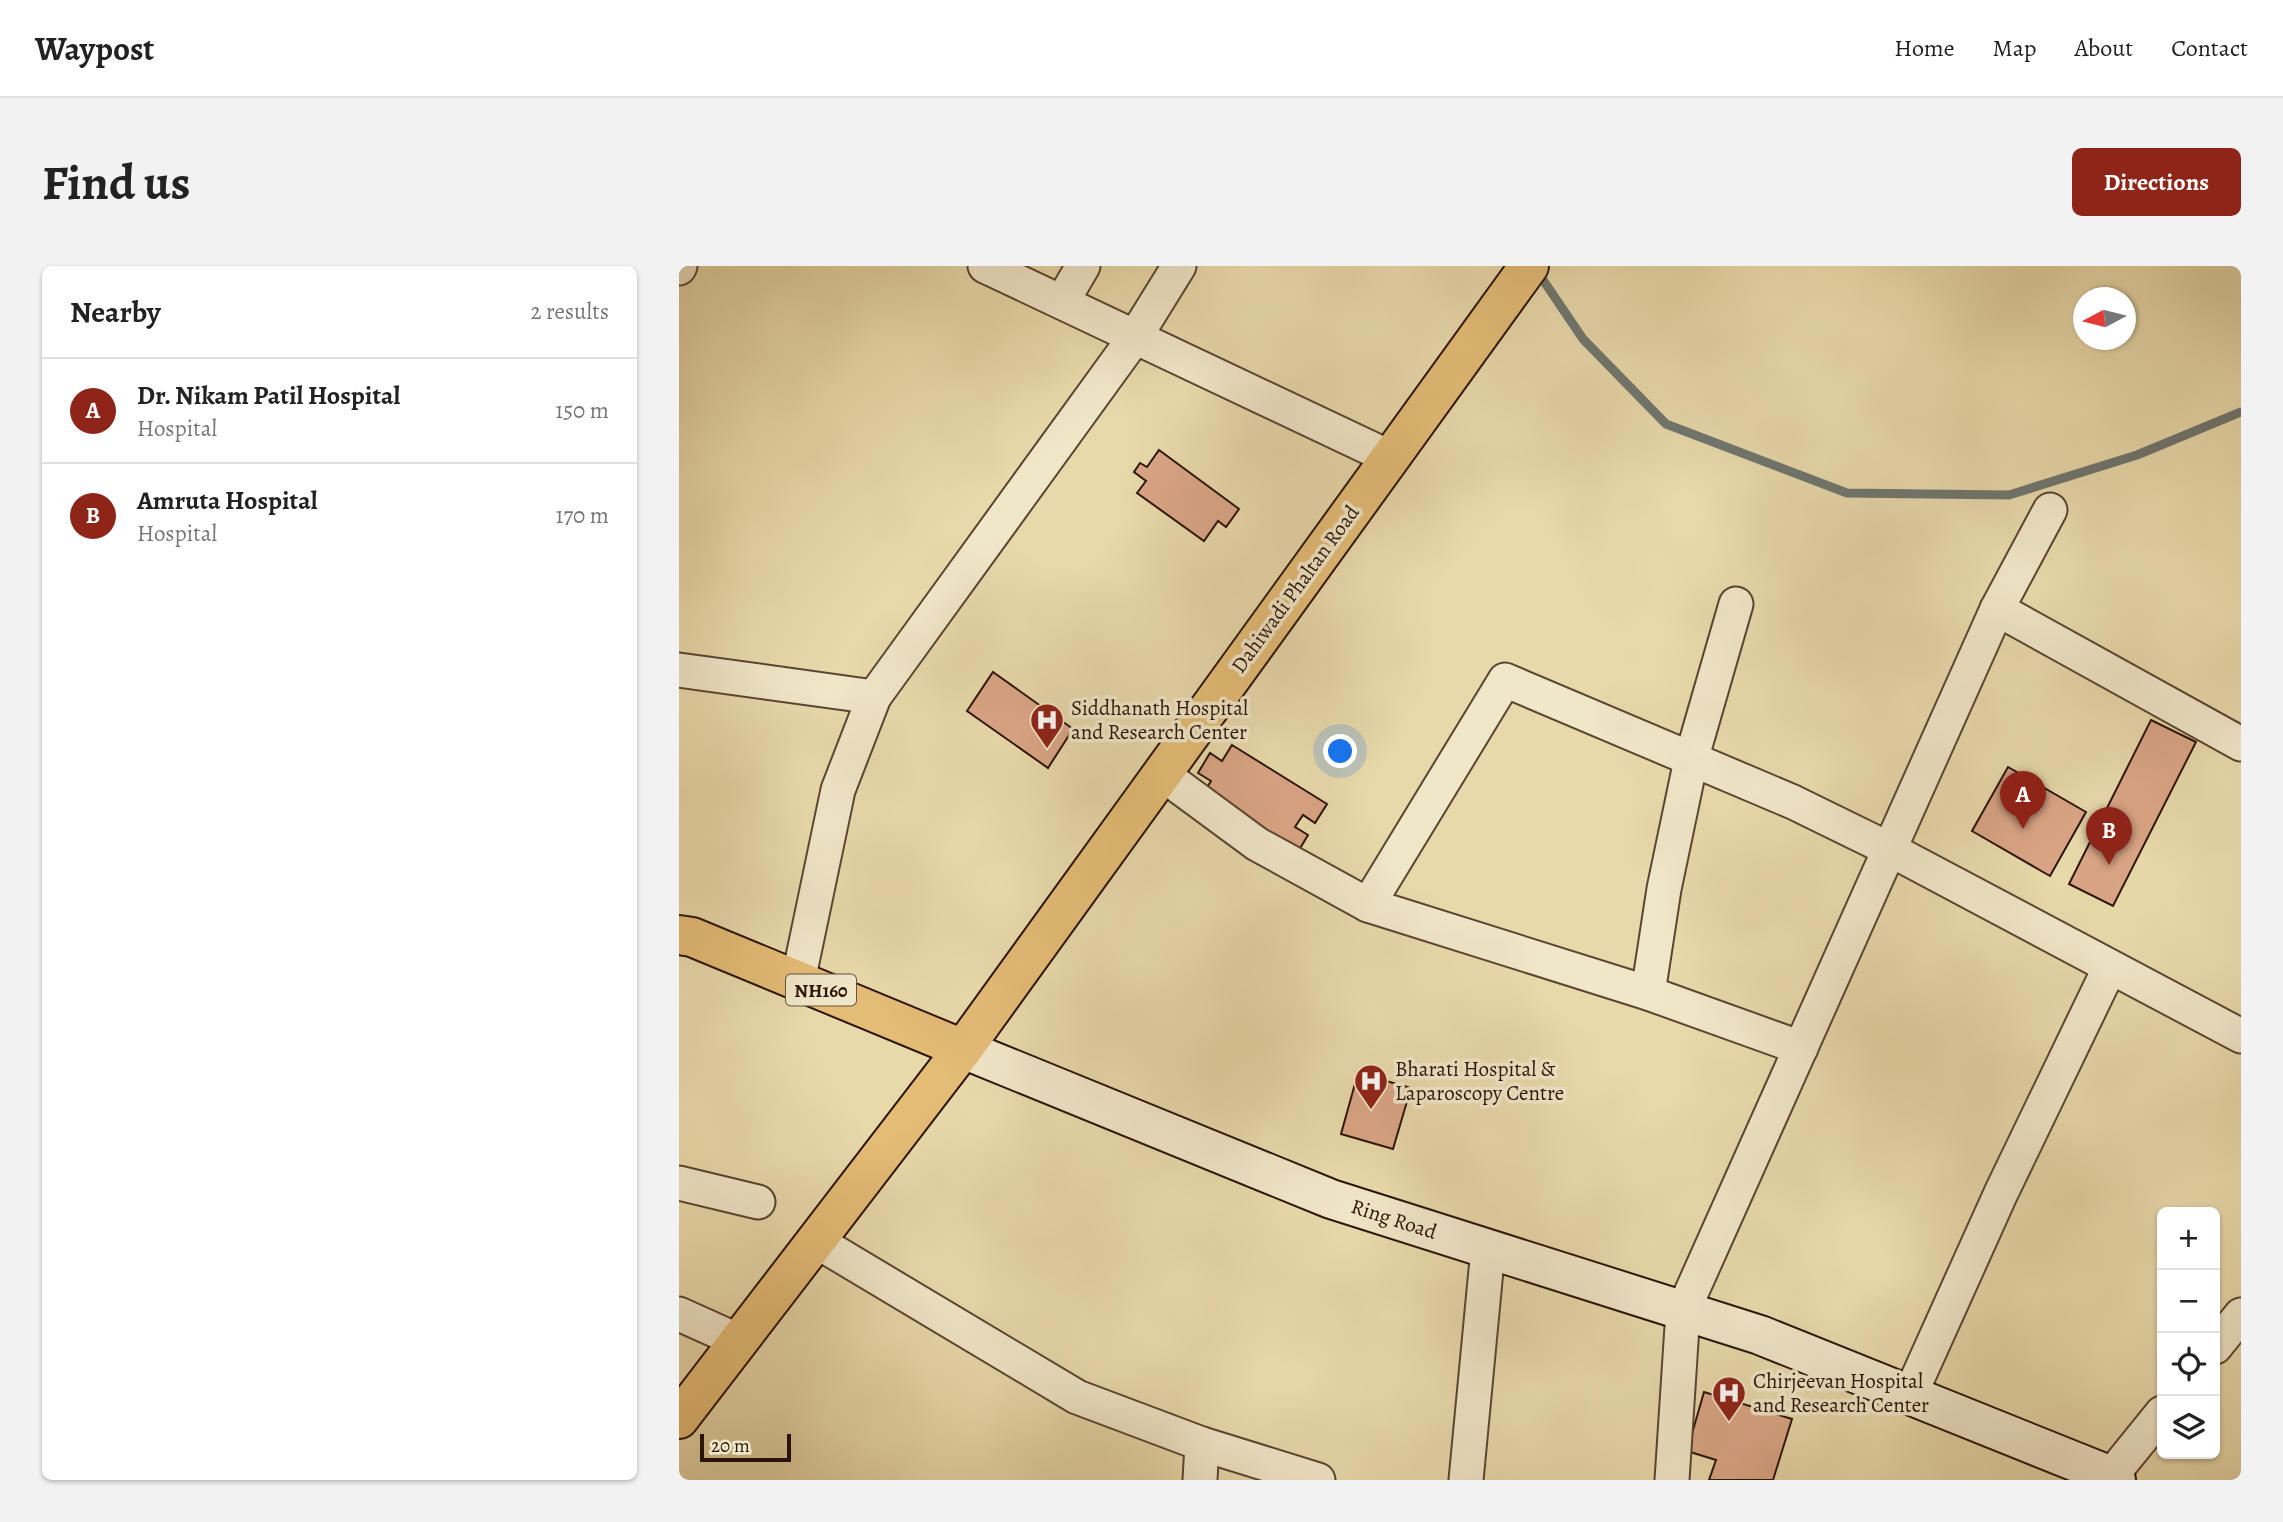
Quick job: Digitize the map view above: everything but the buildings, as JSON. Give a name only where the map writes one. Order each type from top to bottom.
[{"type":"main road","name":"Dahiwadi Phaltan Road","points":[[679,1419],[963,1049],[1529,266]]},
{"type":"main road","name":"Ring Road","points":[[679,935],[692,937],[1331,1199],[1760,1335],[2114,1478]]},
{"type":"street","points":[[985,266],[1391,458]]},
{"type":"street","points":[[1062,302],[1083,266]]},
{"type":"street","points":[[798,981],[838,790],[874,697],[1135,337],[1179,266]]},
{"type":"street","points":[[1672,1480],[1683,1311],[1997,609],[2050,510]]},
{"type":"street","points":[[1648,993],[1664,889],[1691,760],[1736,604]]},
{"type":"street","points":[[1997,609],[2241,744]]},
{"type":"street","points":[[679,670],[874,697]]},
{"type":"street","points":[[1368,905],[1505,680],[1793,802],[1889,849],[2241,1036]]},
{"type":"street","points":[[1162,774],[1257,844],[1368,905],[1648,993],[1801,1048]]},
{"type":"street","points":[[1910,1395],[2001,1193],[2110,967]]},
{"type":"street","points":[[679,1183],[758,1202]]},
{"type":"street","points":[[816,1241],[1077,1396],[1202,1444],[1318,1480]]},
{"type":"street","points":[[1466,1480],[1488,1249]]},
{"type":"street","points":[[679,1314],[739,1341]]},
{"type":"street","points":[[2220,1341],[2241,1315]]},
{"type":"street","points":[[2114,1478],[2157,1420]]},
{"type":"street","points":[[1200,1480],[1202,1444]]},
{"type":"waterway","points":[[1537,271],[1583,339],[1666,424],[1847,493],[2009,495],[2137,455],[2241,412]]},
{"type":"place","name":"Siddhanath Hospital and Research Center","points":[[1047,750]]},
{"type":"place","name":"Dr. Nikam Patil Hospital","points":[[2023,829]]},
{"type":"place","name":"Amruta Hospital","points":[[2109,865]]},
{"type":"place","name":"Bharati Hospital & Laparoscopy Centre","points":[[1371,1111]]},
{"type":"place","name":"Chirjeevan Hospital and Research Center","points":[[1729,1423]]}]
